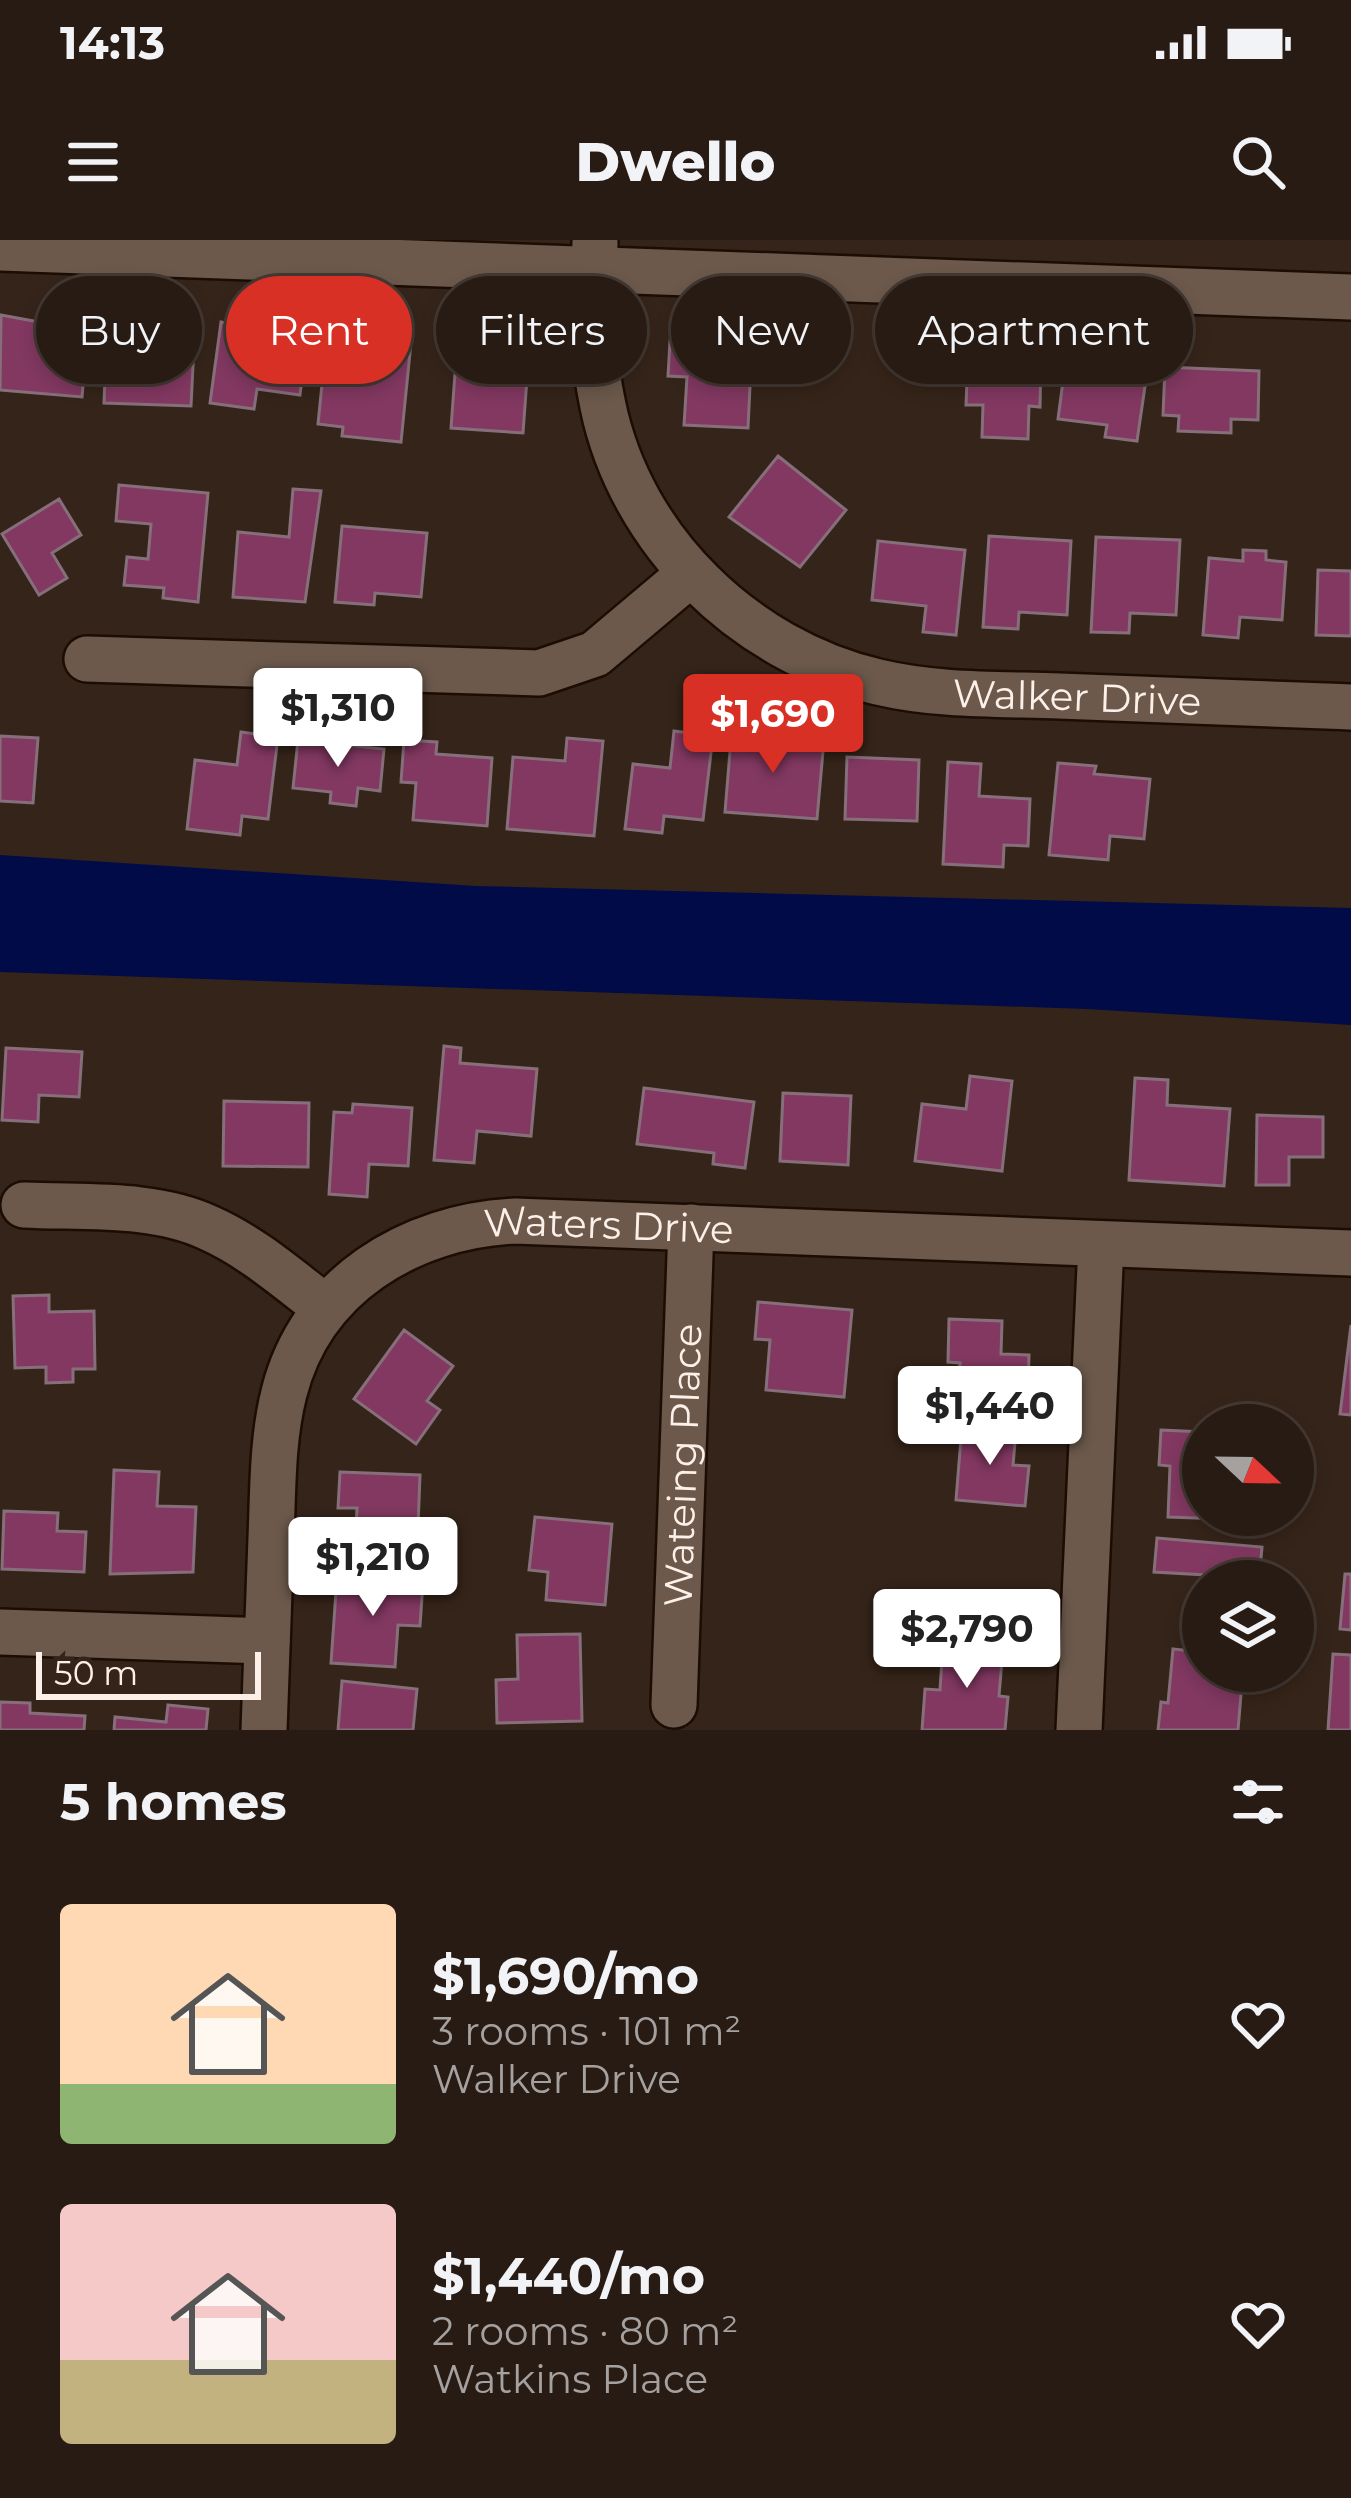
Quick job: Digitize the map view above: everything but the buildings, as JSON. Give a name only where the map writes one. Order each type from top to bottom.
[{"type":"street","points":[[0,248],[595,255],[1351,297]]},
{"type":"street","name":"Walker Drive","points":[[595,255],[596,370],[612,443],[639,503],[690,574],[781,644],[879,683],[959,693],[1351,707]]},
{"type":"street","points":[[87,659],[539,673],[595,655],[690,574]]},
{"type":"street","points":[[24,1205],[139,1211],[188,1220],[251,1252],[326,1307]]},
{"type":"street","name":"Waters Drive","points":[[264,1730],[280,1410],[300,1346],[326,1307],[372,1266],[451,1228],[515,1221],[1351,1253]]},
{"type":"street","name":"Wateing Place","points":[[674,1705],[691,1227]]},
{"type":"street","points":[[1079,1730],[1101,1244]]},
{"type":"street","points":[[0,1632],[267,1642]]},
{"type":"shaded area","points":[[0,855],[476,886],[1351,908],[1351,1025],[1086,1009],[0,972]]}]
